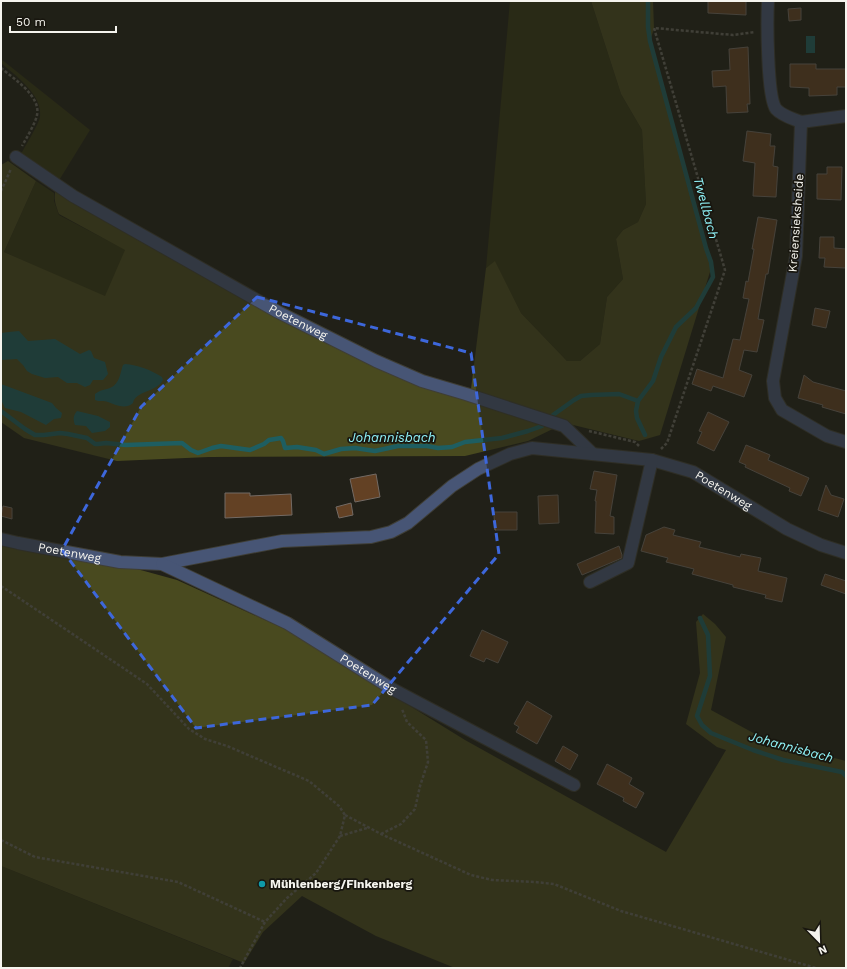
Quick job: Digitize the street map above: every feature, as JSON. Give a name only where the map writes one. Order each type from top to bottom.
[{"type":"street","points":[[768,1],[767,29],[772,97],[776,109],[782,114],[801,122],[846,116]]},
{"type":"street","name":"Kreiensieksheide","points":[[801,122],[796,256],[773,381],[775,398],[782,410],[827,436],[846,442]]},
{"type":"street","name":"Poetenweg","points":[[16,157],[74,196],[278,312],[376,361],[422,381],[564,426],[592,454]]},
{"type":"street","name":"Poetenweg","points":[[1,539],[18,544],[120,562],[162,564],[282,541],[371,537],[391,532],[408,523],[452,486],[478,469],[510,454],[532,448],[652,460],[693,472],[787,529],[846,553]]},
{"type":"street","points":[[590,582],[628,563],[652,460]]},
{"type":"street","name":"Poetenweg","points":[[162,564],[287,623],[394,690],[574,785]]},
{"type":"path","points":[[585,431],[635,442],[652,460],[666,443],[725,270],[654,28],[733,35],[767,29]]},
{"type":"path","points":[[1,68],[28,91],[37,104],[38,116],[16,157],[1,191]]},
{"type":"path","points":[[1,586],[147,684],[189,729],[205,739],[241,752],[309,781],[339,806],[345,815],[368,828],[471,875],[492,880],[554,884],[621,911],[816,968]]},
{"type":"path","points":[[381,834],[401,824],[415,809],[420,786],[428,762],[426,740],[407,722],[394,690]]},
{"type":"path","points":[[240,968],[265,922],[287,898],[316,873],[340,836],[345,815]]},
{"type":"path","points":[[340,836],[368,828]]},
{"type":"path","points":[[1,840],[35,857],[178,882],[265,922]]},
{"type":"highlighted area","points":[[257,297],[471,353],[499,554],[372,705],[196,728],[62,550],[141,407]]},
{"type":"shaded area","points":[[510,1],[591,1],[621,94],[642,130],[646,204],[638,222],[623,230],[616,239],[623,279],[607,297],[600,344],[580,361],[567,361],[521,313],[495,262],[486,268]]},
{"type":"shaded area","points":[[591,1],[653,1],[654,28],[650,42],[707,247],[713,262],[660,435],[639,441],[565,423],[528,441],[465,456],[209,457],[117,461],[24,438],[1,422],[1,165],[8,161],[36,181],[4,252],[105,296],[125,250],[59,214],[55,198],[55,191],[58,182],[279,308],[378,358],[419,375],[471,389],[486,268],[495,261],[521,313],[567,361],[580,361],[600,344],[607,297],[623,279],[616,239],[623,230],[638,222],[646,204],[642,130],[621,94]]},
{"type":"shaded area","points":[[1,59],[90,130],[58,182],[20,156],[39,120],[40,109],[33,94],[21,80],[1,63]]},
{"type":"shaded area","points":[[36,181],[54,193],[54,201],[59,215],[126,250],[105,297],[4,252]]},
{"type":"shaded area","points":[[1,545],[137,569],[177,580],[287,630],[465,740],[666,852],[726,750],[717,747],[686,724],[700,673],[696,622],[703,614],[715,624],[726,637],[711,710],[768,741],[846,761],[846,968],[455,968],[376,936],[302,896],[263,932],[244,963],[1,866]]},
{"type":"shaded area","points":[[1,866],[233,959],[228,968],[1,968]]},
{"type":"water","points":[[806,36],[815,36],[815,53],[806,53]]},
{"type":"water","points":[[19,331],[28,341],[55,339],[80,354],[89,350],[94,358],[105,362],[108,374],[103,380],[93,380],[90,385],[85,387],[77,383],[67,383],[58,377],[45,378],[32,374],[27,371],[17,359],[1,360],[1,333]]},
{"type":"water","points":[[123,365],[135,365],[149,370],[162,377],[163,380],[156,387],[138,396],[133,403],[124,407],[106,401],[95,400],[95,394],[116,384]]},
{"type":"water","points":[[1,384],[52,403],[62,413],[61,418],[54,419],[46,425],[21,412],[5,408],[1,400]]},
{"type":"water","points":[[77,411],[98,416],[110,422],[110,427],[105,431],[92,433],[86,426],[75,425],[74,418]]},
{"type":"building","points":[[708,1],[746,1],[746,15],[708,13]]},
{"type":"building","points":[[801,8],[801,20],[789,21],[788,9]]},
{"type":"building","points":[[748,47],[750,104],[747,104],[748,112],[727,113],[726,86],[713,87],[712,71],[730,70],[729,49]]},
{"type":"building","points":[[790,64],[816,64],[816,69],[846,69],[846,87],[837,87],[837,95],[809,96],[809,88],[790,87]]},
{"type":"building","points":[[747,131],[771,134],[770,146],[775,146],[773,166],[778,167],[776,197],[753,196],[755,163],[743,161]]},
{"type":"building","points":[[827,167],[842,167],[841,200],[817,199],[817,174],[827,174]]},
{"type":"building","points":[[758,217],[777,220],[768,274],[766,274],[758,319],[764,320],[757,352],[744,350],[739,370],[752,375],[744,397],[713,386],[711,391],[692,384],[697,369],[723,378],[733,339],[740,340],[749,299],[743,298],[746,281],[748,282]]},
{"type":"building","points":[[820,237],[834,237],[834,248],[846,249],[846,268],[824,267],[825,258],[819,258]]},
{"type":"building","points":[[815,308],[830,311],[826,328],[812,325]]},
{"type":"building","points":[[804,375],[813,382],[846,391],[846,414],[822,407],[823,405],[798,398]]},
{"type":"building","points":[[708,412],[729,422],[714,451],[697,443],[702,432],[699,431]]},
{"type":"building","points":[[746,445],[770,455],[768,460],[809,478],[801,496],[789,491],[790,488],[745,467],[746,465],[739,462]]},
{"type":"building","points":[[594,471],[617,475],[610,516],[614,517],[614,534],[595,533],[595,501],[597,490],[590,489]]},
{"type":"building","points":[[376,474],[380,497],[355,502],[350,479]]},
{"type":"building","points":[[826,485],[831,495],[844,499],[838,517],[818,510]]},
{"type":"building","points":[[225,493],[250,493],[250,496],[291,494],[292,515],[225,518]]},
{"type":"building","points":[[558,495],[559,523],[539,524],[538,496]]},
{"type":"building","points":[[351,503],[353,515],[339,518],[336,507]]},
{"type":"building","points":[[3,506],[12,508],[12,519],[1,516]]},
{"type":"building","points":[[494,512],[517,512],[517,530],[495,530]]},
{"type":"building","points":[[664,527],[675,530],[673,535],[701,542],[699,547],[740,557],[741,554],[761,558],[758,571],[787,578],[782,602],[765,598],[766,595],[733,587],[733,585],[692,574],[694,569],[666,562],[668,558],[641,551],[646,535]]},
{"type":"building","points":[[619,546],[622,558],[582,575],[577,564]]},
{"type":"building","points":[[825,574],[846,581],[846,594],[821,585]]},
{"type":"building","points":[[482,630],[508,642],[498,663],[486,658],[484,662],[470,656]]},
{"type":"building","points":[[527,701],[552,716],[537,744],[516,732],[519,727],[514,724]]},
{"type":"building","points":[[563,746],[578,755],[570,770],[555,761]]},
{"type":"building","points":[[607,764],[632,778],[629,784],[644,793],[636,808],[623,801],[624,798],[597,784]]},
{"type":"waterway","name":"Twellbach","points":[[645,435],[637,418],[636,411],[638,401],[653,381],[661,357],[676,327],[696,308],[713,277],[711,262],[650,41],[648,27],[648,1]]},
{"type":"waterway","name":"Johannisbach","points":[[553,415],[581,396],[619,394],[638,401]]},
{"type":"waterway","name":"Johannisbach","points":[[1,411],[35,435],[60,433],[68,434],[87,438],[95,444],[106,443],[126,445],[182,443],[198,453],[221,446],[250,450],[264,444],[269,440],[281,438],[285,448],[297,447],[316,450],[324,454],[341,449],[355,448],[375,451],[398,446],[427,446],[438,448],[452,447],[465,442],[502,438],[542,426]]},
{"type":"waterway","name":"Johannisbach","points":[[700,618],[708,635],[710,676],[697,716],[702,725],[711,733],[753,750],[783,760],[842,772],[846,776]]},
{"type":"place","name":"Mühlenberg/Finkenberg","points":[[262,884]]}]
